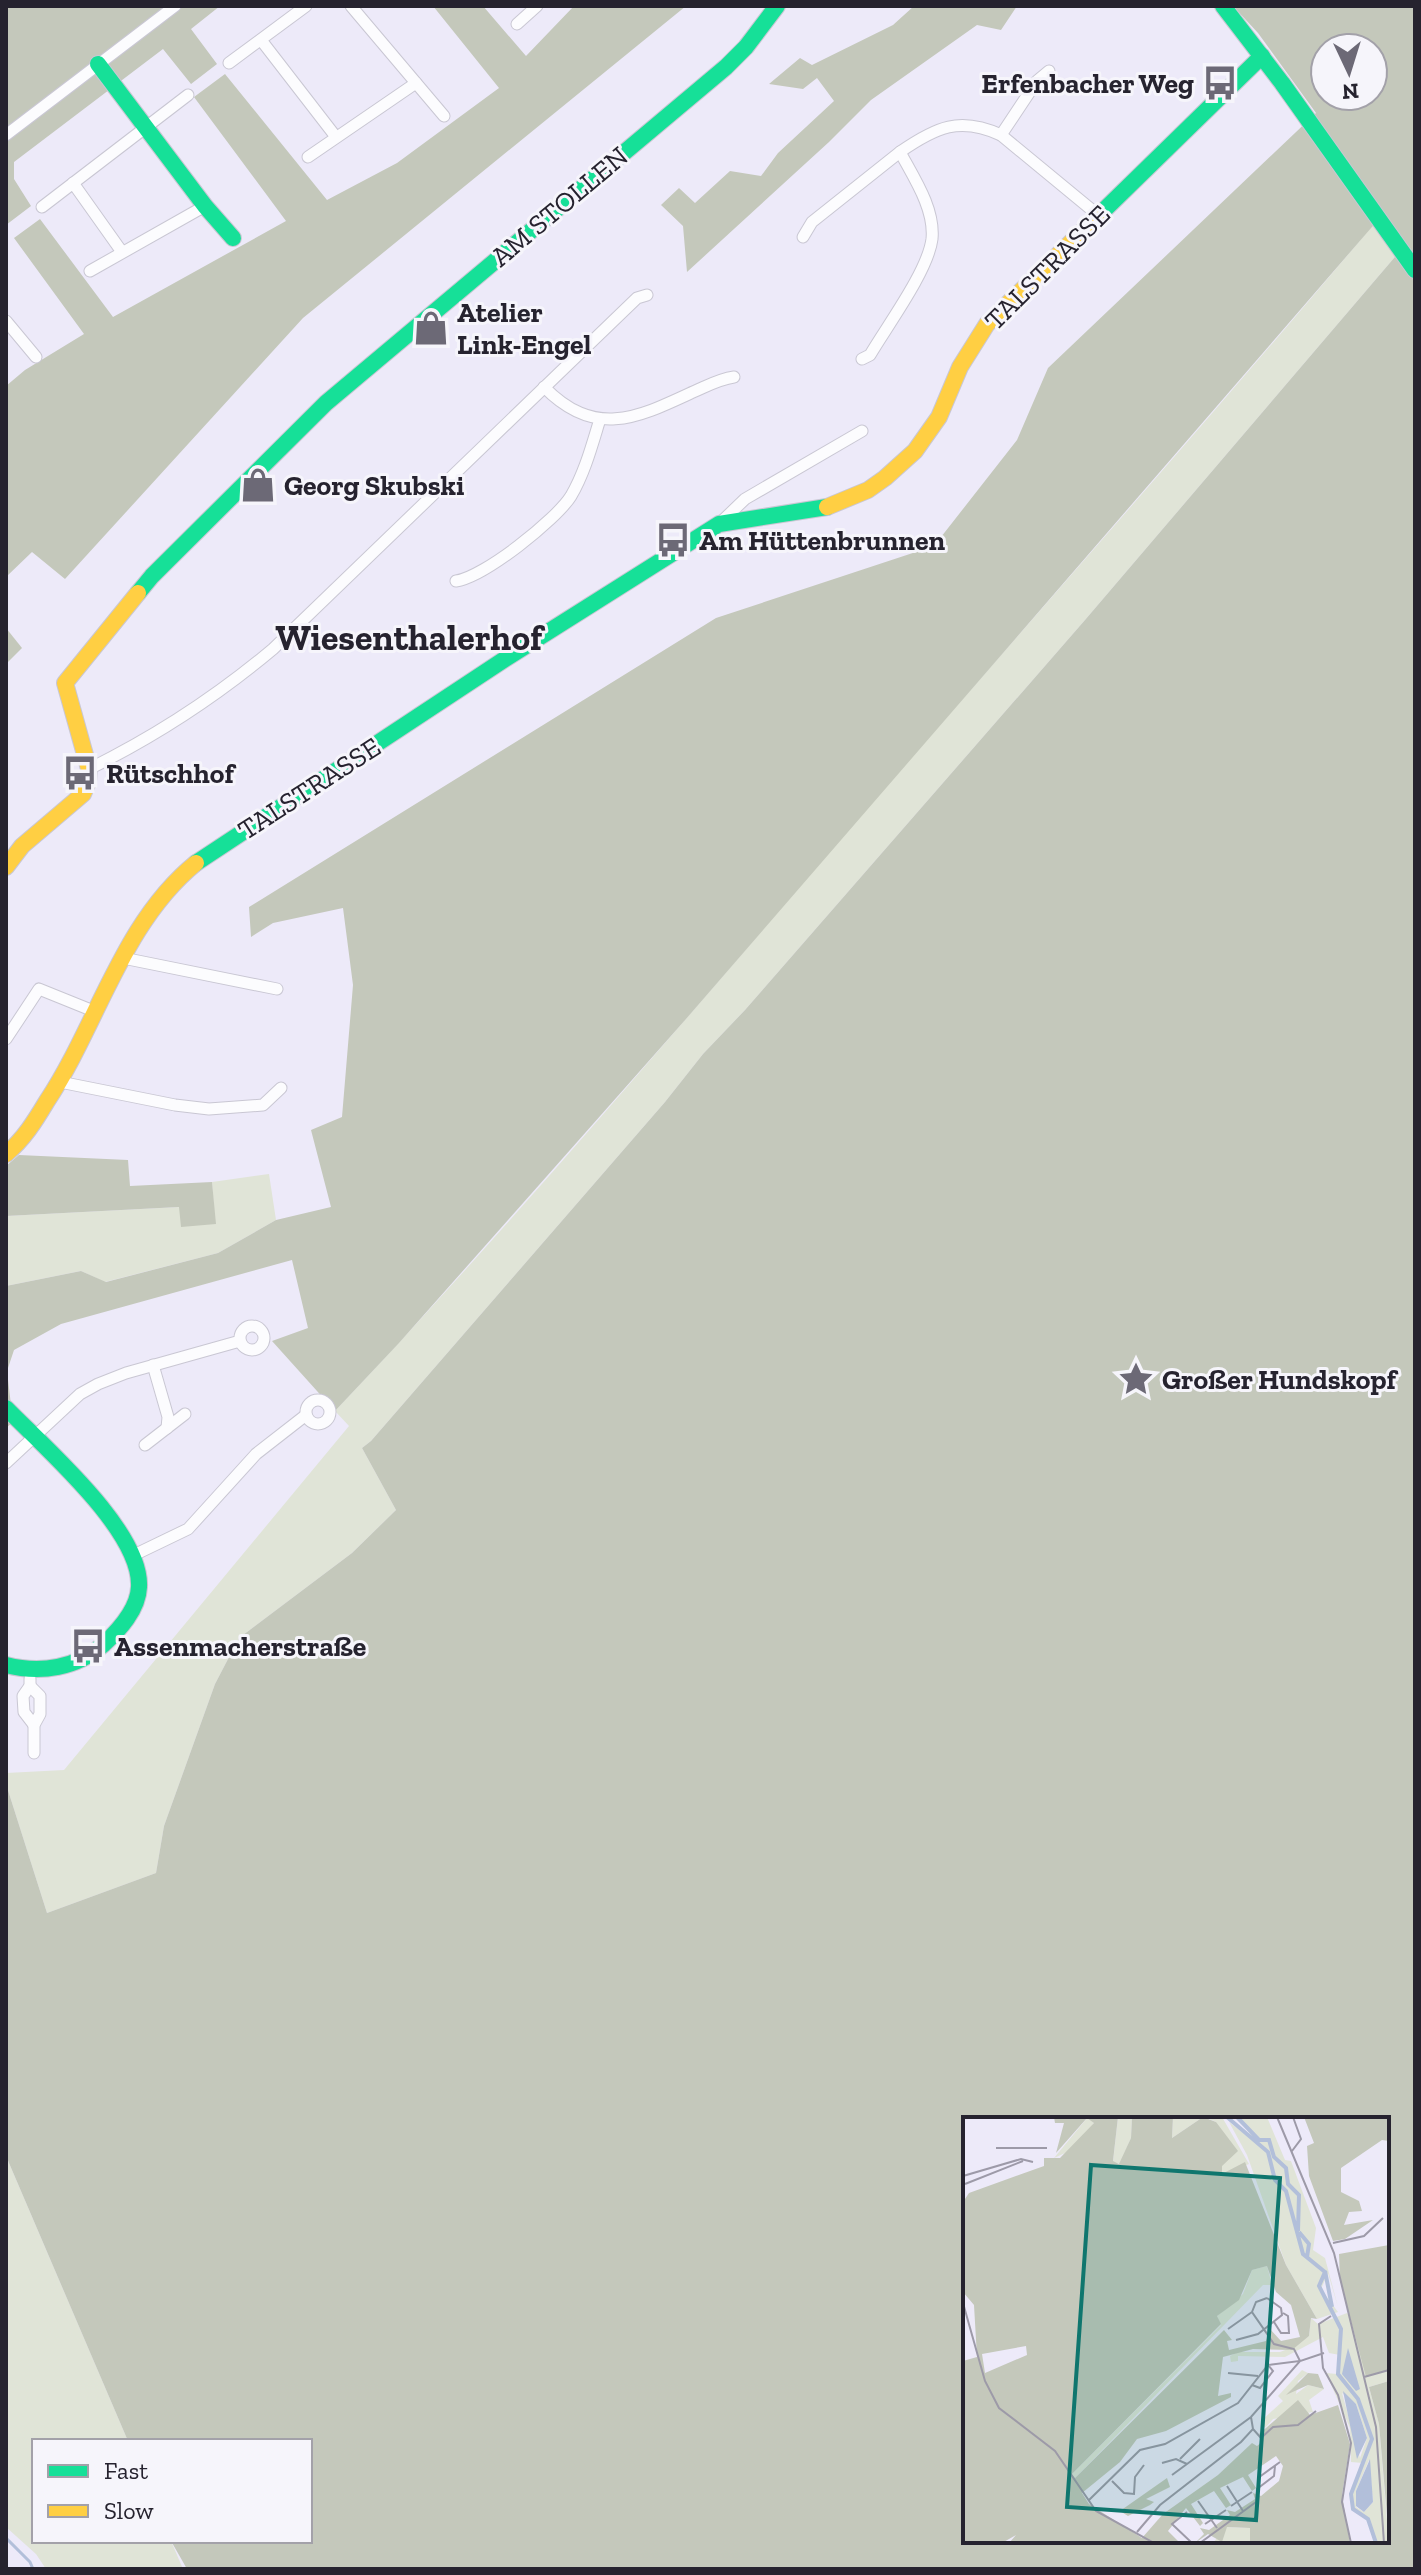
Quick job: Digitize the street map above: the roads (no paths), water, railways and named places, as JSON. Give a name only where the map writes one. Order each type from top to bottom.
[{"type":"street","points":[[6,135],[175,6]]},
{"type":"street","points":[[229,63],[306,6]]},
{"type":"street","points":[[351,6],[444,116]]},
{"type":"street","points":[[517,24],[537,6]]},
{"type":"street","name":"AM STOLLEN","points":[[89,769],[65,683],[152,576],[326,403],[726,67],[746,47],[777,6]]},
{"type":"street","points":[[1223,6],[1415,270]]},
{"type":"street","points":[[261,40],[336,137]]},
{"type":"street","name":"TALSTRASSE","points":[[719,524],[746,517],[810,511],[854,497],[900,468],[924,441],[940,415],[962,363],[987,324],[1262,56]]},
{"type":"street","points":[[98,64],[205,206],[233,238]]},
{"type":"street","points":[[1001,135],[1037,81],[1049,71]]},
{"type":"street","points":[[308,157],[416,83]]},
{"type":"street","points":[[42,207],[188,95]]},
{"type":"street","points":[[803,237],[812,222],[900,152],[944,127],[967,125],[1001,135],[1098,215]]},
{"type":"street","points":[[862,359],[870,355],[927,259],[932,238],[930,217],[922,193],[900,152]]},
{"type":"street","points":[[73,183],[122,252]]},
{"type":"street","points":[[90,271],[205,206]]},
{"type":"street","points":[[6,867],[22,846],[83,794],[89,769],[128,750],[246,672],[637,298],[647,295]]},
{"type":"street","points":[[6,321],[36,357]]},
{"type":"street","points":[[544,387],[577,412],[600,419],[625,420],[646,414],[720,379],[734,377]]},
{"type":"street","points":[[456,581],[480,573],[550,519],[570,498],[584,469],[600,419]]},
{"type":"street","name":"TALSTRASSE","points":[[6,1154],[21,1142],[60,1082],[139,929],[160,900],[193,865],[505,659],[719,524],[745,499],[862,431]]},
{"type":"street","points":[[123,958],[277,989]]},
{"type":"street","points":[[6,1039],[39,989],[96,1012]]},
{"type":"street","points":[[60,1082],[209,1109],[263,1105],[281,1088]]},
{"type":"street","points":[[6,1463],[80,1394],[126,1373],[240,1341]]},
{"type":"street","points":[[153,1365],[168,1417],[167,1428]]},
{"type":"street","points":[[6,1408],[81,1484],[134,1555],[140,1586],[130,1615],[112,1637],[82,1658],[30,1678]]},
{"type":"street","points":[[145,1445],[185,1414]]},
{"type":"street","points":[[134,1555],[188,1529],[256,1454],[306,1415]]},
{"type":"street","points":[[6,1665],[30,1678],[40,1696],[40,1714],[34,1725],[34,1753]]},
{"type":"waterway","points":[[6,2538],[33,2569]]},
{"type":"place","name":"Erfenbacher Weg","points":[[1220,83]]},
{"type":"place","name":"Atelier Link-Engel","points":[[431,328]]},
{"type":"place","name":"Georg Skubski","points":[[258,485]]},
{"type":"place","name":"Am Hüttenbrunnen","points":[[673,540]]},
{"type":"place","name":"Rütschhof","points":[[80,773]]},
{"type":"place","name":"Großer Hundskopf","points":[[1136,1379]]},
{"type":"place","name":"Assenmacherstraße","points":[[88,1646]]},
{"type":"district","name":"Wiesenthalerhof","points":[[409,637]]}]
